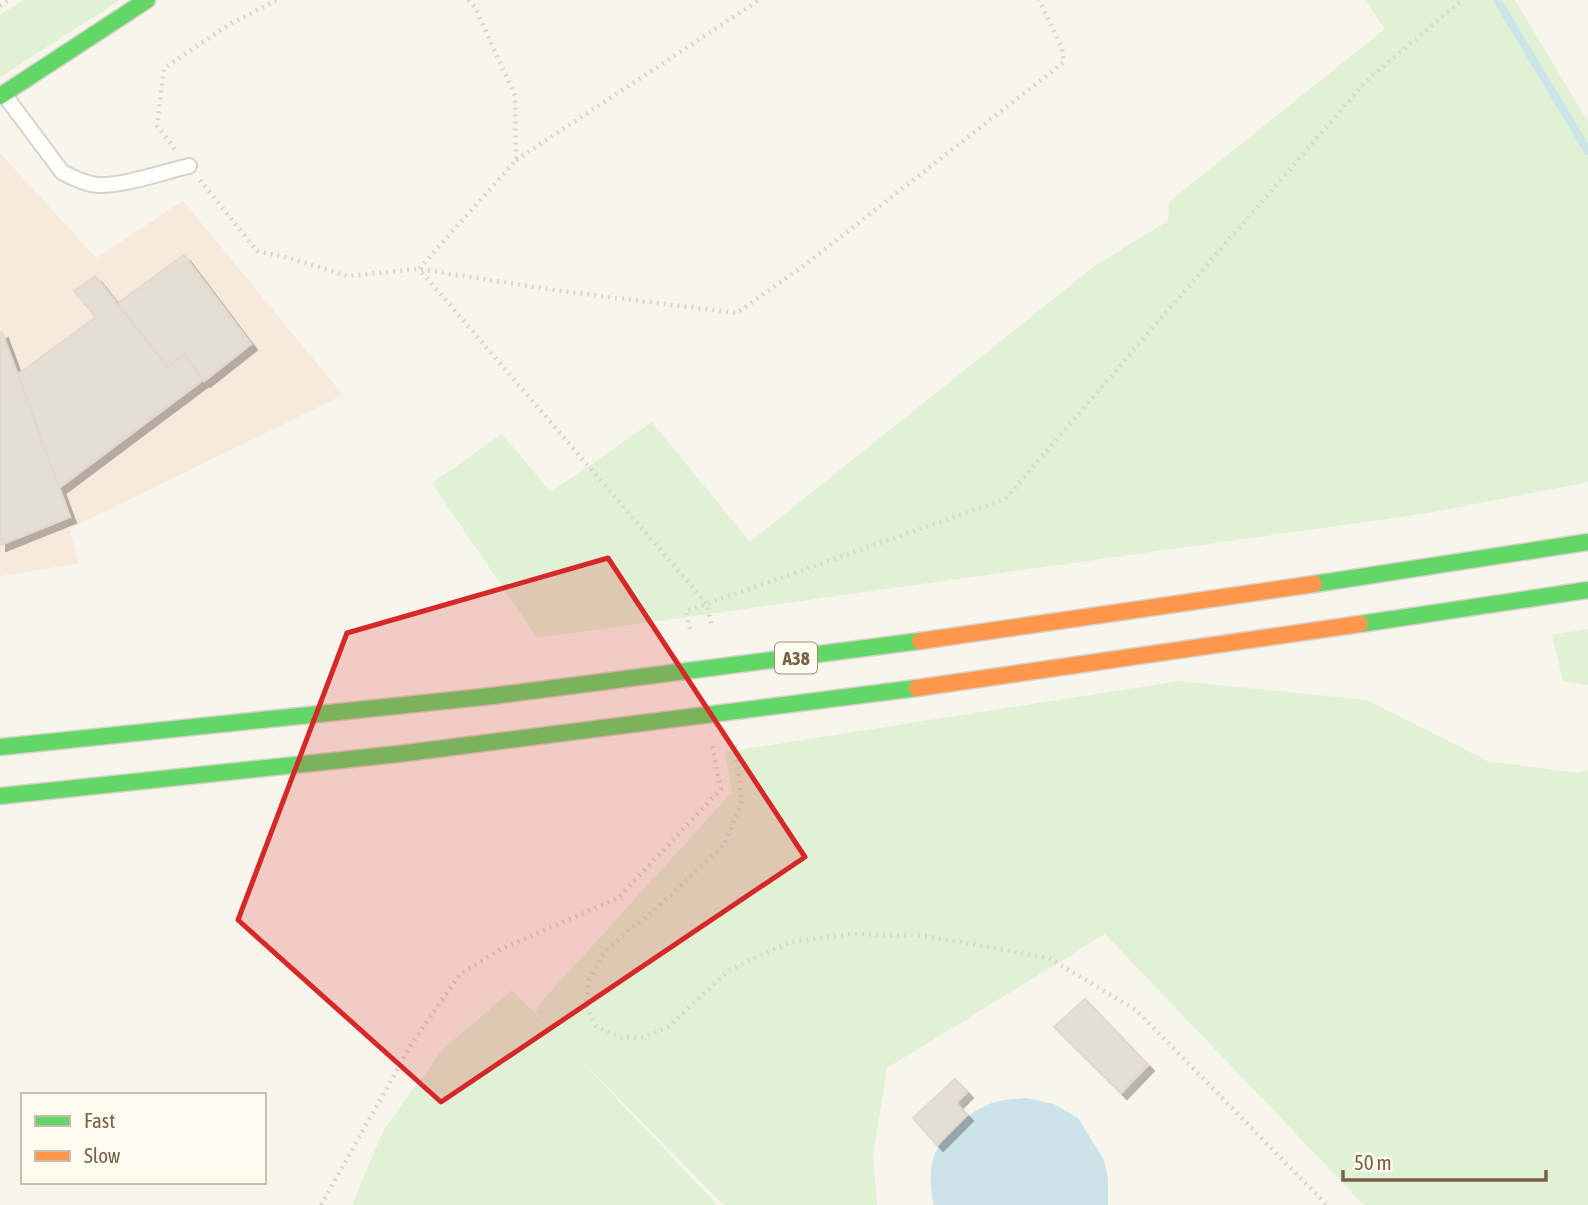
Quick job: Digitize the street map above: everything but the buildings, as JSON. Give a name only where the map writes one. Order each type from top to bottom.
[{"type":"main road","points":[[2,94],[148,0]]},
{"type":"main road","name":"A38","points":[[0,747],[305,717],[795,658],[1143,610],[1588,542]]},
{"type":"main road","name":"A38","points":[[0,796],[268,769],[806,704],[1215,648],[1588,590]]},
{"type":"lane","points":[[2,94],[62,172],[74,179],[97,185],[117,183],[189,166]]},
{"type":"path","points":[[0,6],[9,0]]},
{"type":"path","points":[[277,0],[230,23],[164,68],[157,125],[257,251],[347,276],[418,270],[737,313],[806,264],[1064,62],[1062,48],[1039,0]]},
{"type":"path","points":[[468,0],[475,7],[515,96],[516,160]]},
{"type":"path","points":[[418,270],[516,160],[759,0]]},
{"type":"path","points":[[690,629],[686,611],[1004,499],[1366,81],[1462,0]]},
{"type":"path","points":[[418,270],[707,604],[712,628]]},
{"type":"path","points":[[321,1205],[411,1045],[460,974],[501,949],[618,898],[721,789],[711,739]]},
{"type":"path","points":[[736,746],[742,800],[724,845],[659,906],[606,950],[589,981],[587,993],[586,1006],[596,1026],[620,1038],[644,1037],[668,1027],[729,970],[790,942],[853,934],[925,936],[1049,958],[1136,1010],[1327,1205]]},
{"type":"highlighted area","points":[[608,558],[805,857],[441,1102],[238,920],[347,633]]},
{"type":"shaded area","points":[[0,153],[96,258],[183,201],[343,395],[69,529],[79,563],[0,576]]},
{"type":"green space","points":[[23,0],[120,0],[0,77],[0,15]]},
{"type":"green space","points":[[1365,0],[1515,0],[1588,122],[1588,482],[1429,513],[537,638],[432,483],[502,434],[551,492],[652,422],[750,542],[1096,265],[1168,221],[1169,202],[1385,29]]},
{"type":"green space","points":[[1588,629],[1588,685],[1563,681],[1552,635]]},
{"type":"green space","points":[[1179,681],[1367,700],[1487,761],[1579,773],[1588,770],[1588,1205],[1364,1205],[1105,934],[887,1068],[873,1156],[877,1205],[724,1205],[571,1050],[717,1205],[352,1205],[384,1129],[443,1049],[512,990],[558,1037],[535,1012],[732,792],[725,752]]},
{"type":"water","points":[[1026,1098],[1054,1104],[1078,1118],[1104,1160],[1108,1179],[1108,1205],[934,1205],[931,1167],[945,1138],[970,1115],[989,1104]]},
{"type":"waterway","points":[[1497,0],[1588,151]]},
{"type":"traffic: fast","points":[[0,96],[147,0]]},
{"type":"traffic: fast","points":[[1314,584],[1588,542]]},
{"type":"traffic: fast","points":[[1360,624],[1588,590]]},
{"type":"traffic: fast","points":[[0,747],[492,696],[920,641]]},
{"type":"traffic: fast","points":[[0,796],[398,754],[917,688]]},
{"type":"traffic: slow","points":[[920,641],[1314,584]]},
{"type":"traffic: slow","points":[[917,688],[1360,624]]}]
